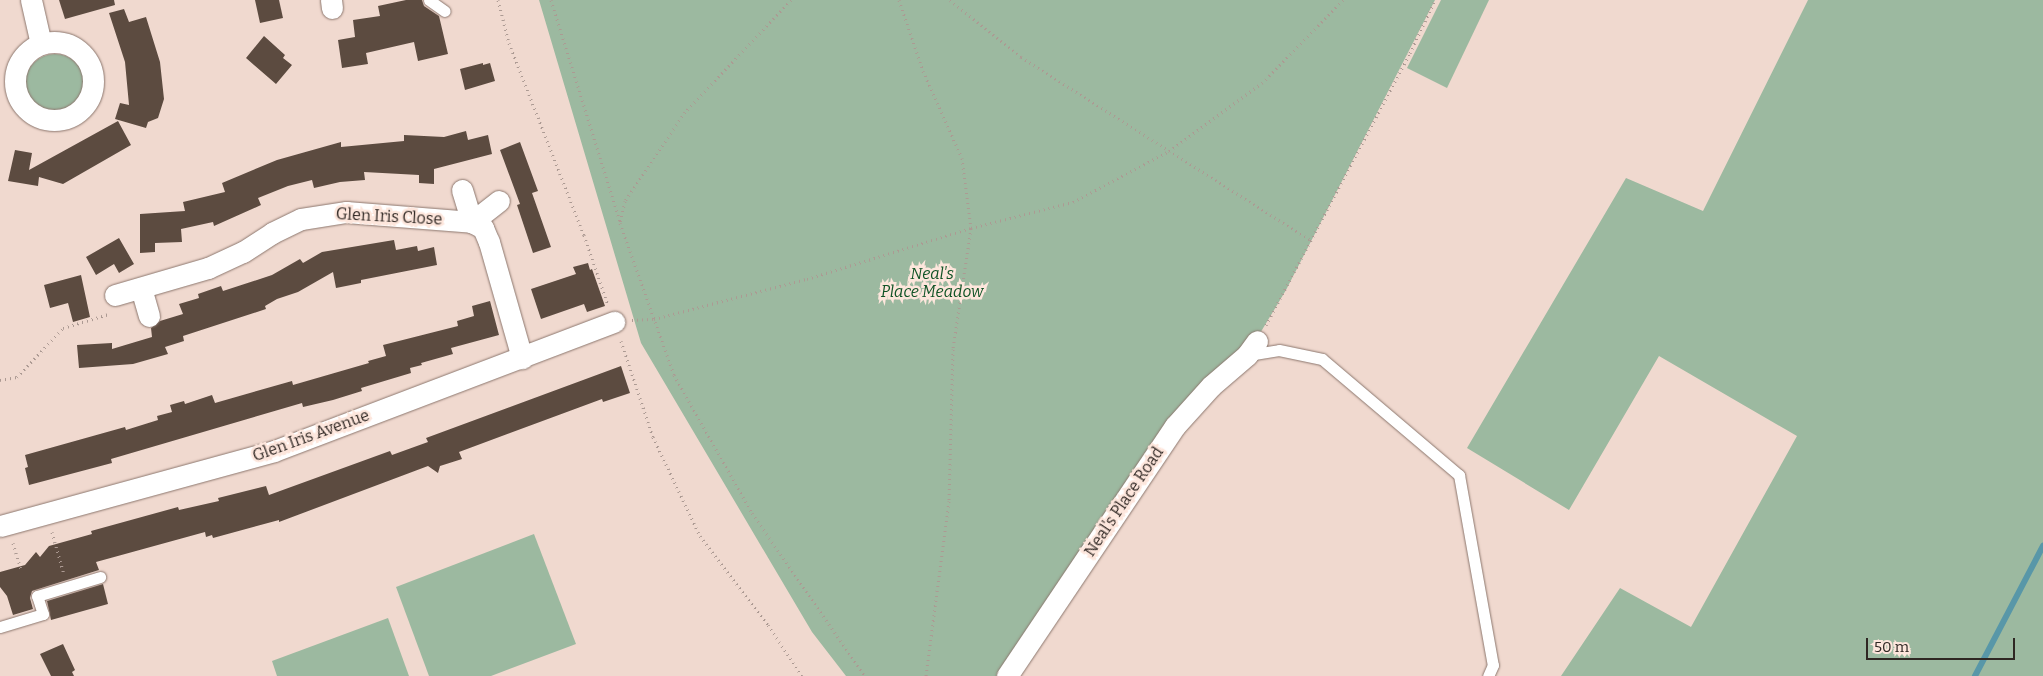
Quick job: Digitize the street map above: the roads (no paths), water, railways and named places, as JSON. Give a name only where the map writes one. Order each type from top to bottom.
[{"type":"street","points":[[31,0],[41,44]]},
{"type":"street","name":"Glen Iris Close","points":[[462,190],[472,222]]},
{"type":"street","points":[[472,222],[499,201]]},
{"type":"street","name":"Glen Iris Close","points":[[115,295],[225,261],[272,233],[301,219],[346,212],[472,222],[483,228],[489,242],[522,358]]},
{"type":"street","points":[[141,288],[149,316]]},
{"type":"street","name":"Glen Iris Avenue","points":[[4,525],[274,452],[614,322]]},
{"type":"street","name":"Neal's Place Road","points":[[1007,676],[1175,426],[1211,386],[1252,348]]},
{"type":"lane","points":[[429,0],[445,11]]},
{"type":"lane","points":[[1252,348],[1279,350],[1322,359],[1459,475],[1494,666],[1488,676]]},
{"type":"lane","points":[[0,627],[43,614],[37,596],[100,576]]},
{"type":"waterway","points":[[1975,676],[2043,546]]},
{"type":"park label","name":"Neal's Place Meadow","points":[[932,283]]}]
